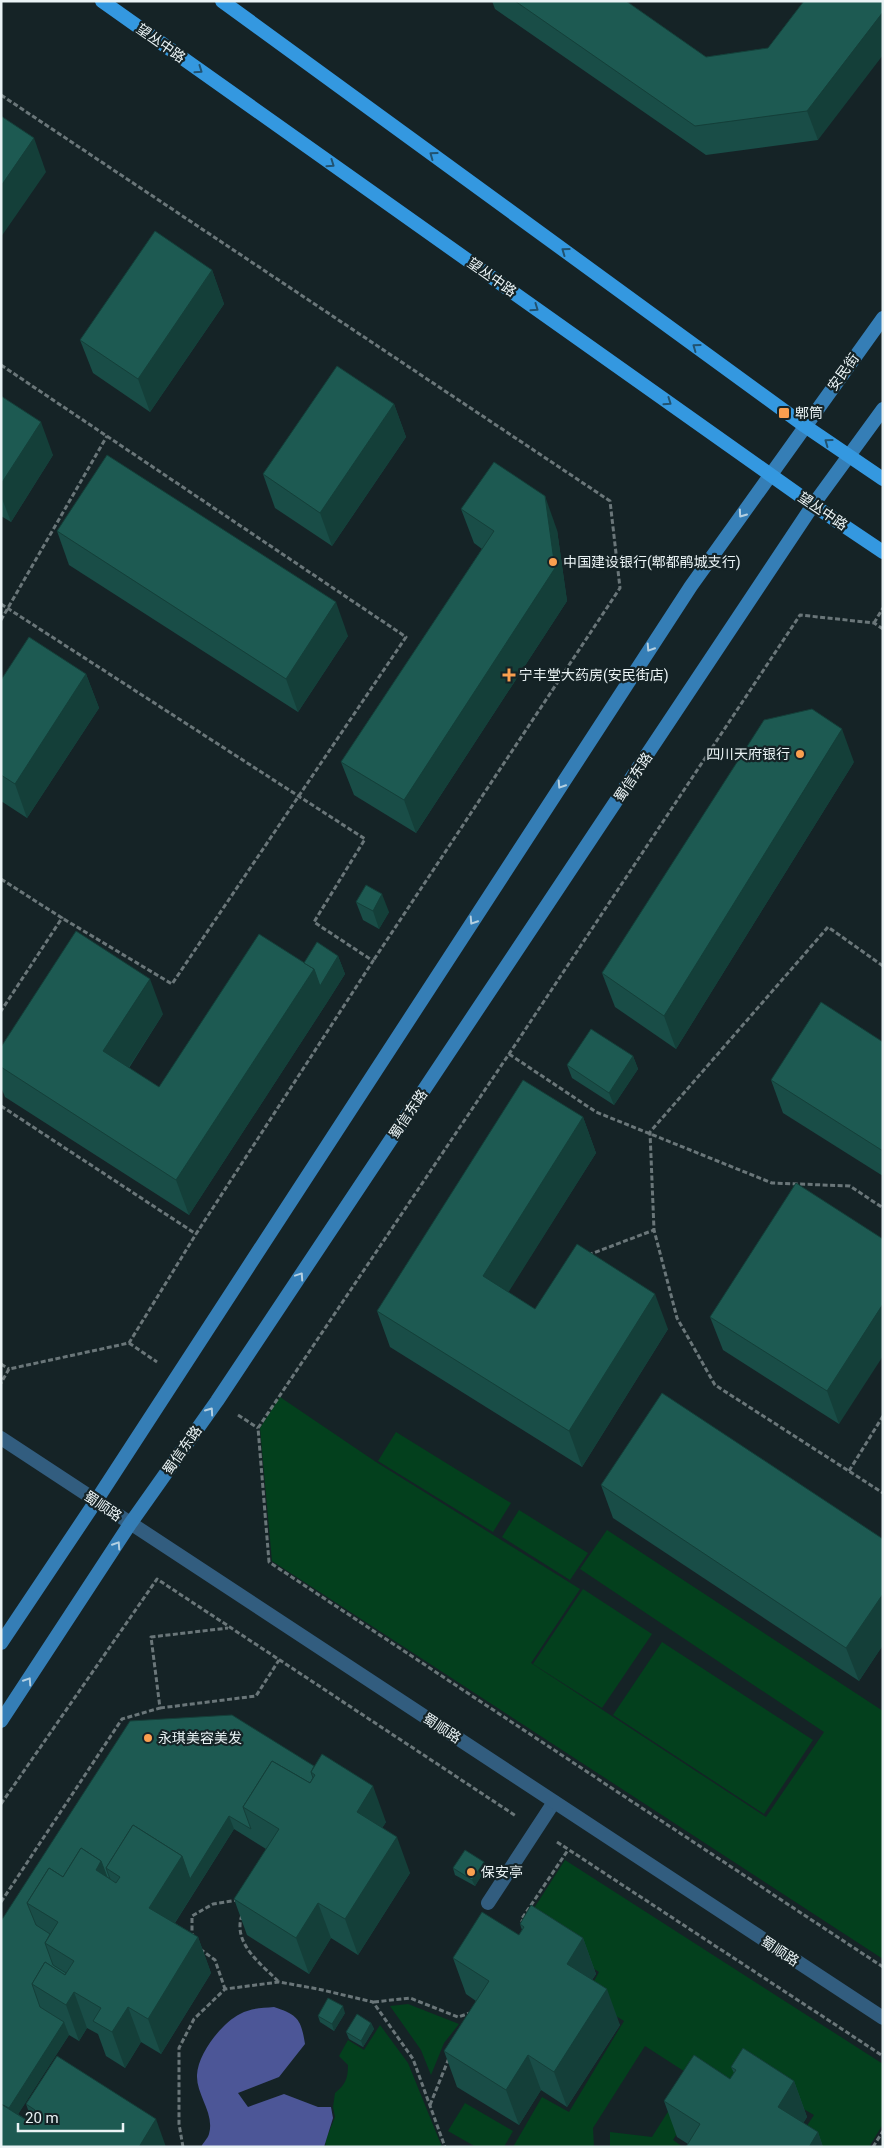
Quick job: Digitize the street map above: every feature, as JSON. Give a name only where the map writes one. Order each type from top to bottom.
[{"type":"main road","name":"望丛中路","points":[[102,1],[813,505],[883,552]]},
{"type":"main road","points":[[222,1],[805,426],[883,479]]},
{"type":"main road","name":"安民街","points":[[770,474],[883,318]]},
{"type":"main road","points":[[813,505],[883,409]]},
{"type":"main road","points":[[1,1643],[96,1501],[691,586],[770,474]]},
{"type":"main road","name":"蜀信东路","points":[[1,1721],[130,1524],[217,1401],[813,505]]},
{"type":"street","name":"蜀顺路","points":[[1,1438],[883,2018]]},
{"type":"street","points":[[488,1903],[554,1802]]},
{"type":"path","points":[[1,96],[610,501],[620,588],[373,961],[196,1234],[129,1343],[9,1369],[1,1364]]},
{"type":"path","points":[[1,365],[406,637],[172,984],[62,918],[1,878]]},
{"type":"path","points":[[1,620],[107,436]]},
{"type":"path","points":[[1,604],[365,839],[314,922],[373,961]]},
{"type":"path","points":[[874,623],[883,608]]},
{"type":"path","points":[[883,629],[874,623],[800,615],[258,1428],[269,1562],[883,1967]]},
{"type":"path","points":[[1,1011],[62,918]]},
{"type":"path","points":[[883,966],[828,927],[650,1132],[654,1230],[677,1318],[714,1385],[883,1493]]},
{"type":"path","points":[[509,1054],[596,1112],[650,1132],[772,1183],[850,1186],[883,1208]]},
{"type":"path","points":[[1,1106],[196,1234]]},
{"type":"path","points":[[583,1261],[590,1254],[654,1230]]},
{"type":"path","points":[[1,1383],[9,1369]]},
{"type":"path","points":[[848,1471],[883,1416]]},
{"type":"path","points":[[1,1804],[157,1579],[883,2056]]},
{"type":"path","points":[[160,1708],[151,1637],[229,1628]]},
{"type":"path","points":[[1,1902],[122,1719],[160,1708],[256,1696],[279,1660]]},
{"type":"path","points":[[527,1924],[521,1920],[568,1850]]},
{"type":"path","points":[[192,1943],[192,1916],[212,1904],[239,1900]]},
{"type":"path","points":[[245,1906],[239,1924],[246,1949],[279,1982]]},
{"type":"path","points":[[199,1949],[215,1960],[225,1989]]},
{"type":"path","points":[[183,2147],[179,2124],[179,2048],[194,2019],[225,1989],[279,1982],[373,2002],[410,1998],[458,2017],[473,2012]]},
{"type":"path","points":[[373,2002],[413,2059],[445,2147]]},
{"type":"path","points":[[430,2106],[448,2060],[453,2053]]},
{"type":"path","points":[[873,2147],[883,2131]]},
{"type":"green space","points":[[280,1397],[376,1462],[580,1589],[531,1663],[766,1817],[824,1732],[580,1569],[607,1530],[883,1711],[883,1959],[272,1561],[260,1428]]},
{"type":"green space","points":[[396,1432],[511,1503],[493,1532],[378,1461]]},
{"type":"green space","points":[[519,1510],[588,1553],[570,1580],[502,1537]]},
{"type":"green space","points":[[583,1589],[652,1634],[602,1708],[533,1664]]},
{"type":"green space","points":[[662,1642],[813,1740],[764,1814],[613,1715]]},
{"type":"green space","points":[[565,1860],[883,2064],[883,2124],[869,2147],[804,2147],[796,2142],[814,2115],[755,2081],[738,2106],[645,2046],[593,2128],[594,2147],[513,2147],[542,2097],[569,2112],[624,2021],[585,1997],[599,1972],[542,1935],[527,1919]]},
{"type":"green space","points":[[408,2004],[459,2024],[444,2043],[431,2075],[421,2050],[390,2006]]},
{"type":"green space","points":[[380,2025],[408,2063],[442,2147],[326,2147],[325,2142],[335,2117],[333,2107],[335,2093],[344,2084],[347,2074],[348,2065],[339,2056],[348,2040],[364,2050]]},
{"type":"green space","points":[[688,2080],[703,2090],[673,2140],[683,2147],[610,2147],[610,2132],[652,2137]]},
{"type":"green space","points":[[465,2103],[513,2131],[504,2147],[476,2147],[448,2131]]},
{"type":"water","points":[[274,2007],[297,2019],[302,2029],[305,2044],[279,2077],[238,2093],[248,2107],[284,2094],[318,2107],[331,2107],[333,2118],[324,2147],[201,2147],[208,2136],[210,2126],[208,2111],[197,2082],[198,2066],[206,2048],[219,2031],[233,2018],[252,2009]]},
{"type":"building","points":[[515,1],[626,1],[706,57],[768,48],[804,1],[883,1],[883,12],[807,111],[695,126]]},
{"type":"building","points":[[1,116],[34,138],[1,186]]},
{"type":"building","points":[[155,231],[212,270],[138,379],[80,340]]},
{"type":"building","points":[[337,366],[394,404],[320,513],[263,474]]},
{"type":"building","points":[[1,396],[41,422],[1,484]]},
{"type":"building","points":[[107,455],[336,602],[286,679],[57,531]]},
{"type":"building","points":[[494,462],[545,496],[555,568],[404,800],[341,762],[494,531],[461,509]]},
{"type":"building","points":[[29,637],[86,674],[15,784],[1,775],[1,680]]},
{"type":"building","points":[[812,709],[842,729],[664,1016],[602,973],[764,720]]},
{"type":"building","points":[[366,885],[382,894],[373,911],[356,902]]},
{"type":"building","points":[[76,931],[150,979],[103,1051],[159,1087],[259,934],[314,969],[176,1180],[1,1067],[1,1047]]},
{"type":"building","points":[[317,942],[338,956],[320,986],[314,969],[304,963]]},
{"type":"building","points":[[821,1002],[883,1042],[883,1151],[771,1080]]},
{"type":"building","points":[[591,1029],[633,1056],[609,1093],[567,1065]]},
{"type":"building","points":[[523,1080],[583,1117],[483,1276],[535,1309],[577,1244],[655,1294],[569,1431],[377,1311]]},
{"type":"building","points":[[796,1183],[883,1239],[883,1304],[827,1391],[710,1317]]},
{"type":"building","points":[[662,1393],[883,1539],[883,1594],[846,1648],[601,1485]]},
{"type":"building","points":[[232,1715],[314,1766],[311,1772],[313,1778],[310,1783],[272,1761],[243,1807],[251,1829],[229,1816],[190,1879],[182,1856],[133,1825],[106,1868],[110,1879],[107,1877],[101,1861],[81,1848],[63,1877],[49,1868],[27,1903],[36,1925],[50,1934],[45,1943],[53,1965],[66,1973],[65,1975],[45,1962],[32,1984],[40,2007],[64,2022],[9,2108],[1,2104],[1,1921],[130,1721]]},
{"type":"building","points":[[322,1754],[373,1786],[357,1812],[397,1837],[345,1919],[318,1903],[296,1938],[234,1899],[279,1829],[243,1807],[272,1761],[310,1783],[315,1775],[311,1772]]},
{"type":"building","points":[[133,1825],[182,1856],[149,1908],[198,1937],[148,2019],[128,2007],[112,2032],[93,2021],[101,2008],[74,1992],[66,2005],[32,1984],[45,1962],[65,1975],[74,1961],[45,1943],[58,1922],[27,1903],[49,1868],[63,1877],[81,1848],[101,1861],[96,1870],[116,1883],[120,1877],[106,1868]]},
{"type":"building","points":[[465,1850],[484,1862],[472,1880],[453,1868]]},
{"type":"building","points":[[531,1905],[583,1938],[567,1964],[607,1989],[554,2072],[528,2055],[506,2090],[444,2051],[489,1981],[453,1958],[482,1912],[519,1935],[524,1927],[520,1924]]},
{"type":"building","points":[[328,1998],[343,2006],[332,2024],[318,2016]]},
{"type":"building","points":[[357,2014],[371,2023],[361,2041],[346,2032]]},
{"type":"building","points":[[743,2048],[794,2081],[778,2107],[818,2132],[809,2147],[686,2147],[700,2124],[664,2101],[694,2055],[730,2079],[736,2070],[731,2067]]},
{"type":"building","points":[[57,2056],[156,2119],[139,2147],[1,2147],[1,2104],[34,2125],[37,2121],[30,2117],[35,2110],[26,2104]]},
{"type":"place","name":"郫筒","points":[[784,413]]},
{"type":"place","name":"中国建设银行(郫都鹃城支行)","points":[[553,562]]},
{"type":"place","name":"宁丰堂大药房(安民街店)","points":[[509,675]]},
{"type":"place","name":"四川天府银行","points":[[800,754]]},
{"type":"place","name":"永琪美容美发","points":[[148,1738]]},
{"type":"place","name":"保安亭","points":[[471,1872]]}]
